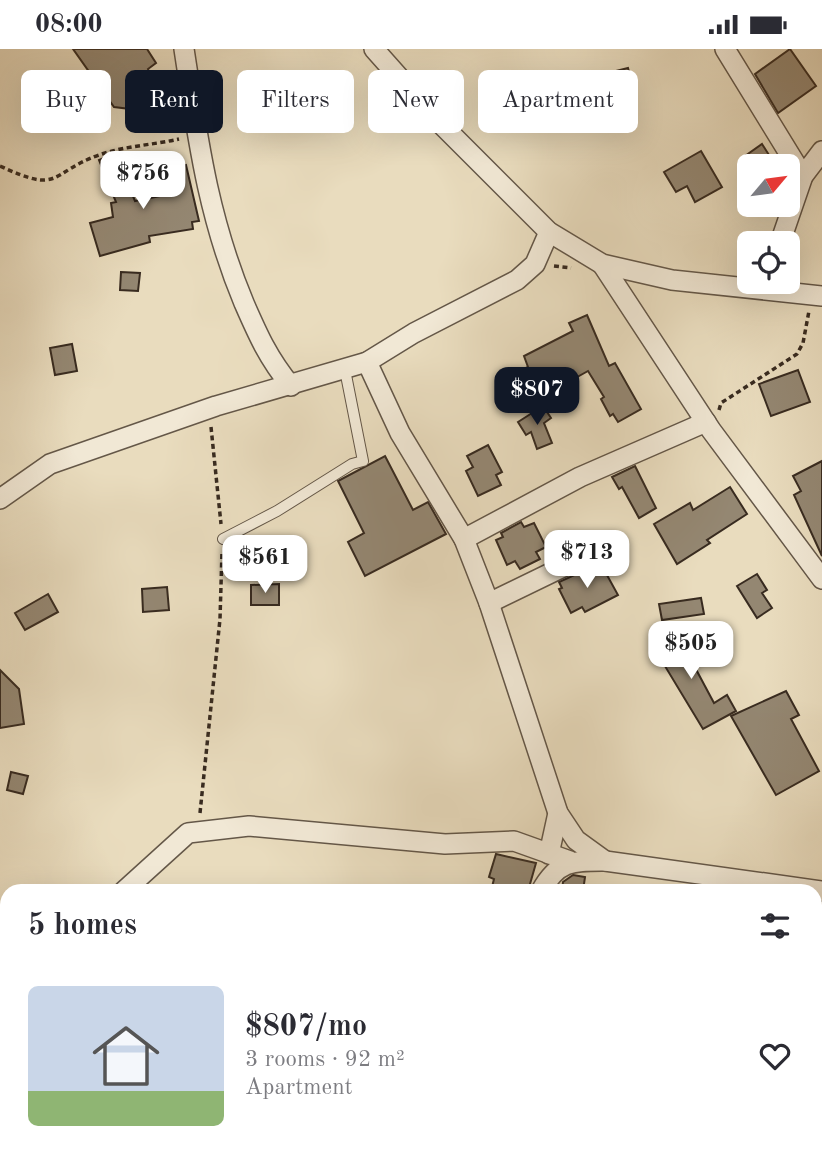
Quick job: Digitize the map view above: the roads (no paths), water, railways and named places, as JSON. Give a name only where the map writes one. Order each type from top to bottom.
[{"type":"street","points":[[184,49],[206,190],[224,255],[268,359],[291,386]]},
{"type":"street","points":[[374,49],[438,121],[549,232],[602,264],[671,280],[737,284]]},
{"type":"street","points":[[725,49],[803,176]]},
{"type":"street","points":[[784,231],[803,176],[822,151]]},
{"type":"street","points":[[0,499],[50,464],[216,406],[367,362],[414,333],[517,280],[534,264],[549,232]]},
{"type":"street","points":[[602,264],[709,426],[822,579]]},
{"type":"street","points":[[367,362],[400,433],[464,539],[489,603],[558,813],[576,840],[605,860]]},
{"type":"street","points":[[464,539],[580,477],[709,426]]},
{"type":"street","points":[[489,603],[596,551]]},
{"type":"street","points":[[549,854],[558,813]]},
{"type":"street","points":[[132,884],[188,833],[249,826],[445,844],[514,841],[570,862],[605,860],[773,884]]},
{"type":"street","points":[[545,884],[550,875],[570,862]]},
{"type":"lane","points":[[223,539],[277,511],[352,464],[363,461],[345,370]]}]
